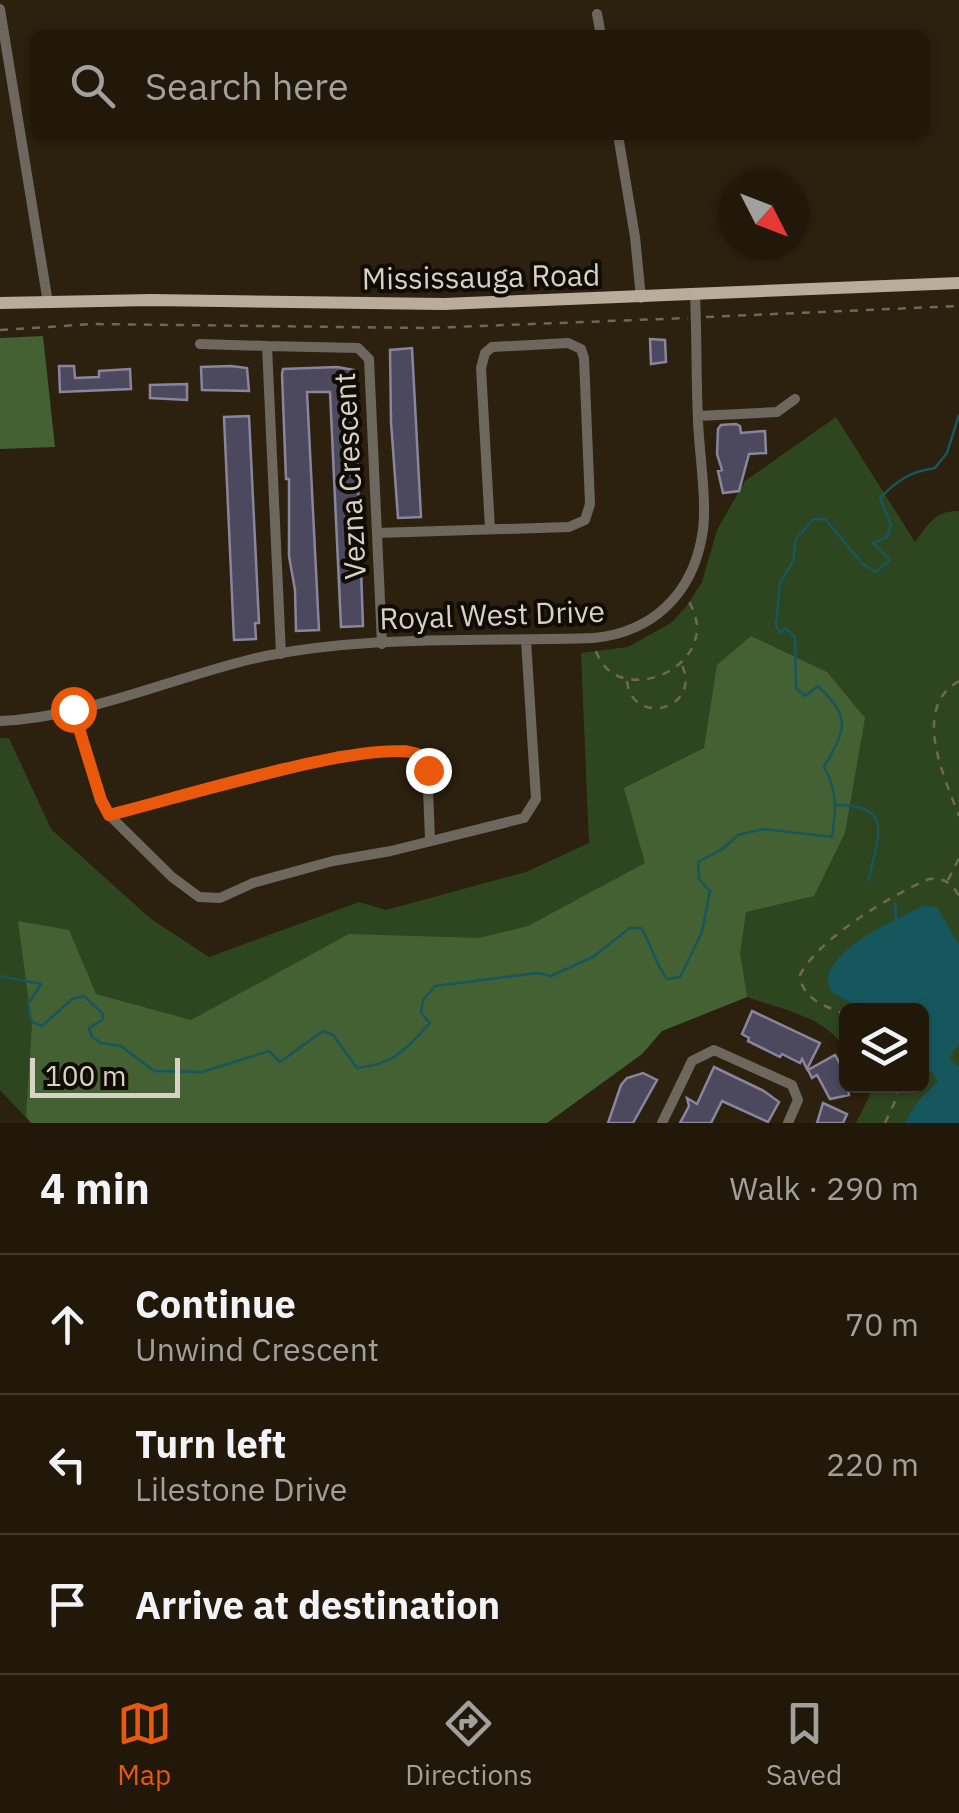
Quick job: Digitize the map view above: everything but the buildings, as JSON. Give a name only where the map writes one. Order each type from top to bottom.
[{"type":"main road","name":"Mississauga Road","points":[[1,304],[150,300],[444,304],[959,283]]},
{"type":"street","points":[[0,10],[48,303]]},
{"type":"street","points":[[597,14],[600,30]]},
{"type":"street","points":[[619,140],[642,298]]},
{"type":"street","name":"Royal West Drive","points":[[0,721],[73,709],[281,654],[342,646],[625,633],[655,618],[678,595],[694,564],[703,532],[695,296]]},
{"type":"street","points":[[377,533],[569,527],[578,525],[589,514],[584,358],[568,342],[498,346],[484,353],[481,368],[490,529]]},
{"type":"street","name":"Vezna Crescent","points":[[200,344],[358,348],[370,359],[382,644]]},
{"type":"street","points":[[267,346],[281,654]]},
{"type":"street","points":[[698,416],[776,412],[796,399]]},
{"type":"street","points":[[73,709],[109,815],[172,876],[199,896],[220,898],[283,874],[524,818],[534,806],[526,640]]},
{"type":"street","points":[[109,815],[340,756],[406,750],[420,755],[427,764],[430,839]]},
{"type":"street","points":[[662,1123],[688,1067],[697,1057],[714,1050],[792,1085],[798,1100],[788,1123]]},
{"type":"path","points":[[714,317],[959,306]]},
{"type":"path","points":[[0,330],[93,324],[448,327],[675,319]]},
{"type":"path","points":[[596,651],[604,667],[627,680],[650,679],[690,654],[697,634],[696,613],[689,602]]},
{"type":"path","points":[[627,680],[627,688],[638,703],[656,709],[668,706],[680,698],[686,684],[680,663]]},
{"type":"path","points":[[959,680],[938,700],[933,730],[959,816]]},
{"type":"path","points":[[948,881],[959,858]]},
{"type":"path","points":[[839,1012],[807,995],[800,982],[804,966],[855,922],[920,883],[938,878],[948,881],[959,896]]},
{"type":"path","points":[[885,1123],[896,1093]]},
{"type":"green space","points":[[43,336],[55,447],[0,449],[0,338]]},
{"type":"green space","points":[[836,417],[915,542],[938,516],[959,511],[959,1123],[856,1123],[869,1093],[929,1093],[929,1003],[839,1003],[839,1040],[816,1022],[747,997],[662,1031],[642,1054],[547,1123],[31,1123],[0,1090],[0,738],[9,738],[51,829],[151,919],[209,957],[359,902],[386,910],[526,872],[589,843],[581,653],[628,647],[671,623],[702,582],[717,530],[745,481]]},
{"type":"green space","points":[[751,636],[827,672],[865,718],[845,833],[814,896],[746,912],[740,953],[747,997],[662,1031],[642,1054],[547,1123],[31,1123],[26,1116],[32,1025],[18,921],[69,930],[96,994],[191,1020],[349,934],[479,938],[528,926],[645,863],[624,788],[704,748],[717,665]]},
{"type":"water","points":[[922,906],[937,907],[959,945],[959,1044],[949,1057],[959,1065],[959,1123],[905,1123],[916,1104],[938,1081],[929,1072],[929,1003],[851,1003],[832,992],[827,979],[833,966],[854,945]]},
{"type":"waterway","points":[[0,976],[41,984],[28,1004],[32,1022],[42,1026],[72,999],[84,996],[103,1014],[102,1020],[89,1028],[92,1037],[101,1043],[121,1046],[154,1071],[202,1072],[269,1051],[280,1062],[323,1031],[333,1035],[357,1068],[381,1063],[406,1048],[430,1023],[421,1013],[423,1000],[435,986],[538,973],[551,976],[593,957],[630,928],[641,928],[667,979],[680,977],[702,932],[710,891],[699,879],[698,862],[738,835],[764,829],[832,837],[835,801],[824,767],[841,733],[841,716],[818,686],[805,696],[796,688],[795,637],[785,628],[780,633],[776,625],[780,583],[793,561],[796,539],[814,519],[825,519],[863,564],[875,572],[890,560],[873,543],[887,537],[891,525],[880,498],[904,478],[935,468],[947,453],[959,415]]},
{"type":"waterway","points":[[838,805],[869,811],[876,818],[878,838],[869,880]]},
{"type":"waterway","points":[[895,904],[896,920]]},
{"type":"route","points":[[73,709],[109,815],[340,756],[406,750],[420,755],[428,770]]}]
